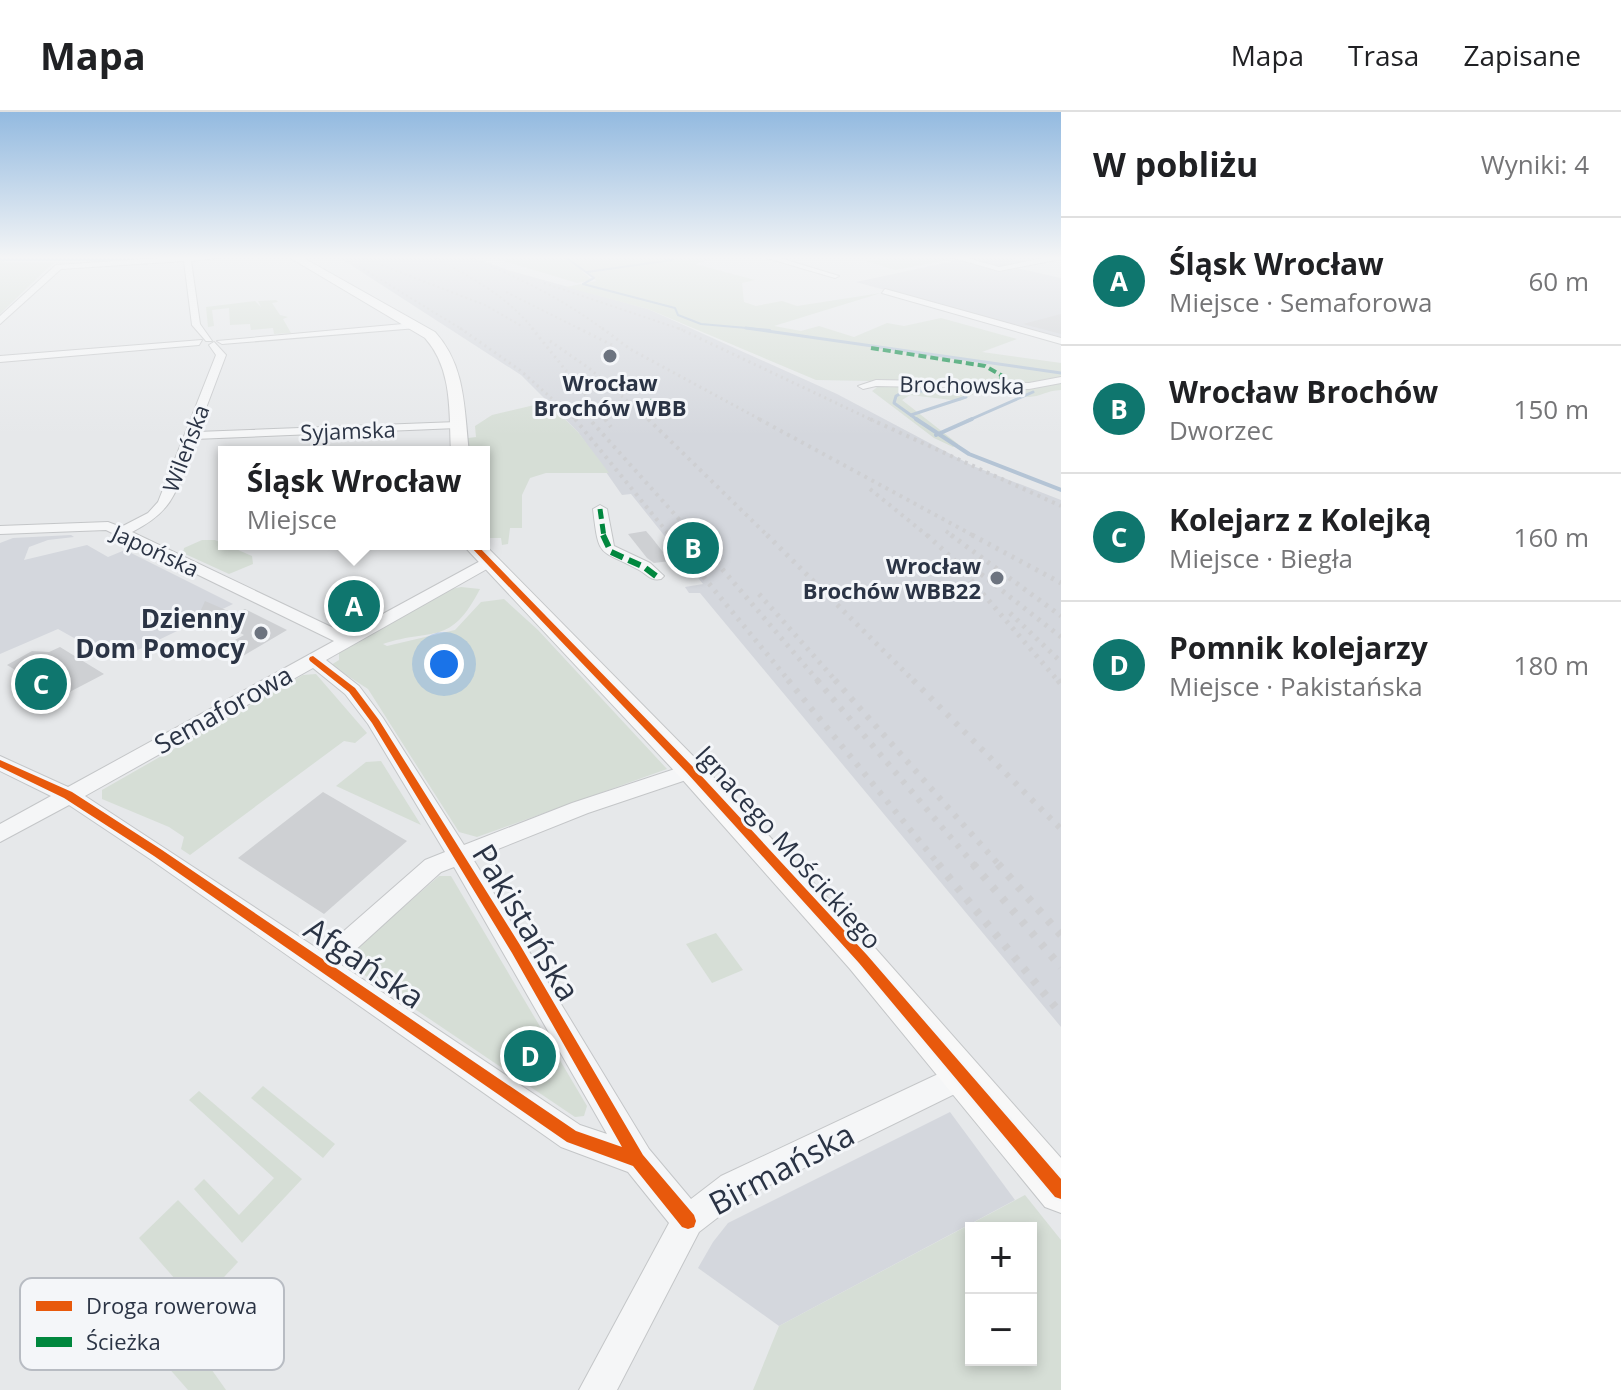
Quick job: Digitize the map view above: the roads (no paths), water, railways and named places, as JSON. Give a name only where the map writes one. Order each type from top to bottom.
[{"type":"street","points":[[195,316],[196,325],[211,342]]},
{"type":"street","points":[[396,316],[443,346],[449,358],[459,446]]},
{"type":"street","points":[[972,316],[1061,341]]},
{"type":"street","points":[[0,359],[414,326]]},
{"type":"street","name":"Wileńska","points":[[121,532],[160,509],[221,355],[211,342]]},
{"type":"street","name":"Brochowska","points":[[863,386],[876,383],[1029,386],[1061,380]]},
{"type":"street","name":"Syjamska","points":[[191,436],[457,425]]},
{"type":"street","points":[[600,509],[607,548],[647,566],[656,576]]},
{"type":"street","name":"Japońska","points":[[0,530],[95,526],[121,532],[345,640]]},
{"type":"street","name":"Semaforowa","points":[[0,834],[313,659],[481,553]]},
{"type":"street","name":"Ignacego Mościckiego","points":[[481,553],[691,771],[863,959],[1061,1191]]},
{"type":"street","name":"Pakistańska","points":[[313,659],[352,690],[387,740],[516,949],[638,1160],[688,1221]]},
{"type":"street","name":"Afgańska","points":[[0,763],[68,795],[323,964],[572,1137],[638,1160]]},
{"type":"street","points":[[323,964],[433,866],[691,771]]},
{"type":"street","name":"Birmańska","points":[[597,1390],[688,1221],[732,1187],[963,1076]]},
{"type":"waterway","points":[[680,316],[701,324],[770,330]]},
{"type":"waterway","points":[[746,328],[1061,373]]},
{"type":"waterway","points":[[919,421],[894,403],[896,396],[905,391],[967,391]]},
{"type":"waterway","points":[[967,421],[1033,392]]},
{"type":"waterway","points":[[911,415],[966,397]]},
{"type":"waterway","points":[[939,434],[972,419]]},
{"type":"waterway","points":[[919,421],[939,434]]},
{"type":"waterway","points":[[939,434],[969,454],[1061,490]]},
{"type":"railway","points":[[440,316],[462,329]]},
{"type":"railway","points":[[503,316],[523,327]]},
{"type":"railway","points":[[522,316],[534,330]]},
{"type":"railway","points":[[553,316],[614,346]]},
{"type":"railway","points":[[583,316],[604,330]]},
{"type":"railway","points":[[641,316],[680,329]]},
{"type":"railway","points":[[532,328],[606,421]]},
{"type":"railway","points":[[602,328],[630,349],[763,421]]},
{"type":"railway","points":[[462,329],[521,371],[576,420]]},
{"type":"railway","points":[[680,329],[874,421]]},
{"type":"railway","points":[[550,341],[590,369],[651,421]]},
{"type":"railway","points":[[605,419],[611,427]]},
{"type":"railway","points":[[648,419],[769,537]]},
{"type":"railway","points":[[759,419],[976,537]]},
{"type":"railway","points":[[870,419],[1061,506]]},
{"type":"railway","points":[[576,420],[671,537]]},
{"type":"railway","points":[[592,422],[695,537]]},
{"type":"railway","points":[[870,489],[929,537]]},
{"type":"railway","points":[[946,531],[954,537]]},
{"type":"railway","points":[[669,535],[790,682]]},
{"type":"railway","points":[[693,535],[819,682]]},
{"type":"railway","points":[[767,535],[914,681]]},
{"type":"railway","points":[[927,535],[953,559],[1059,682]]},
{"type":"railway","points":[[951,535],[1061,616]]},
{"type":"railway","points":[[972,535],[1061,583]]},
{"type":"railway","points":[[967,563],[1061,637]]},
{"type":"railway","points":[[759,594],[837,682]]},
{"type":"railway","points":[[1010,613],[1061,662]]},
{"type":"railway","points":[[788,680],[940,866]]},
{"type":"railway","points":[[817,680],[975,866]]},
{"type":"railway","points":[[835,680],[1000,866]]},
{"type":"railway","points":[[1058,680],[1061,684]]},
{"type":"railway","points":[[914,681],[1061,829]]},
{"type":"railway","points":[[938,864],[1061,1014]]},
{"type":"railway","points":[[973,864],[1061,967]]},
{"type":"railway","points":[[998,864],[1061,935]]},
{"type":"place","name":"Wrocław Brochów WBB","points":[[610,356]]},
{"type":"place","name":"Wrocław Brochów","points":[[693,548]]},
{"type":"place","name":"Wrocław Brochów WBB22","points":[[997,578]]},
{"type":"place","name":"Śląsk Wrocław","points":[[354,606]]},
{"type":"place","name":"Dzienny Dom Pomocy","points":[[261,633]]},
{"type":"place","name":"Kolejarz z Kolejką","points":[[41,684]]},
{"type":"place","name":"Pomnik kolejarzy","points":[[530,1056]]}]
